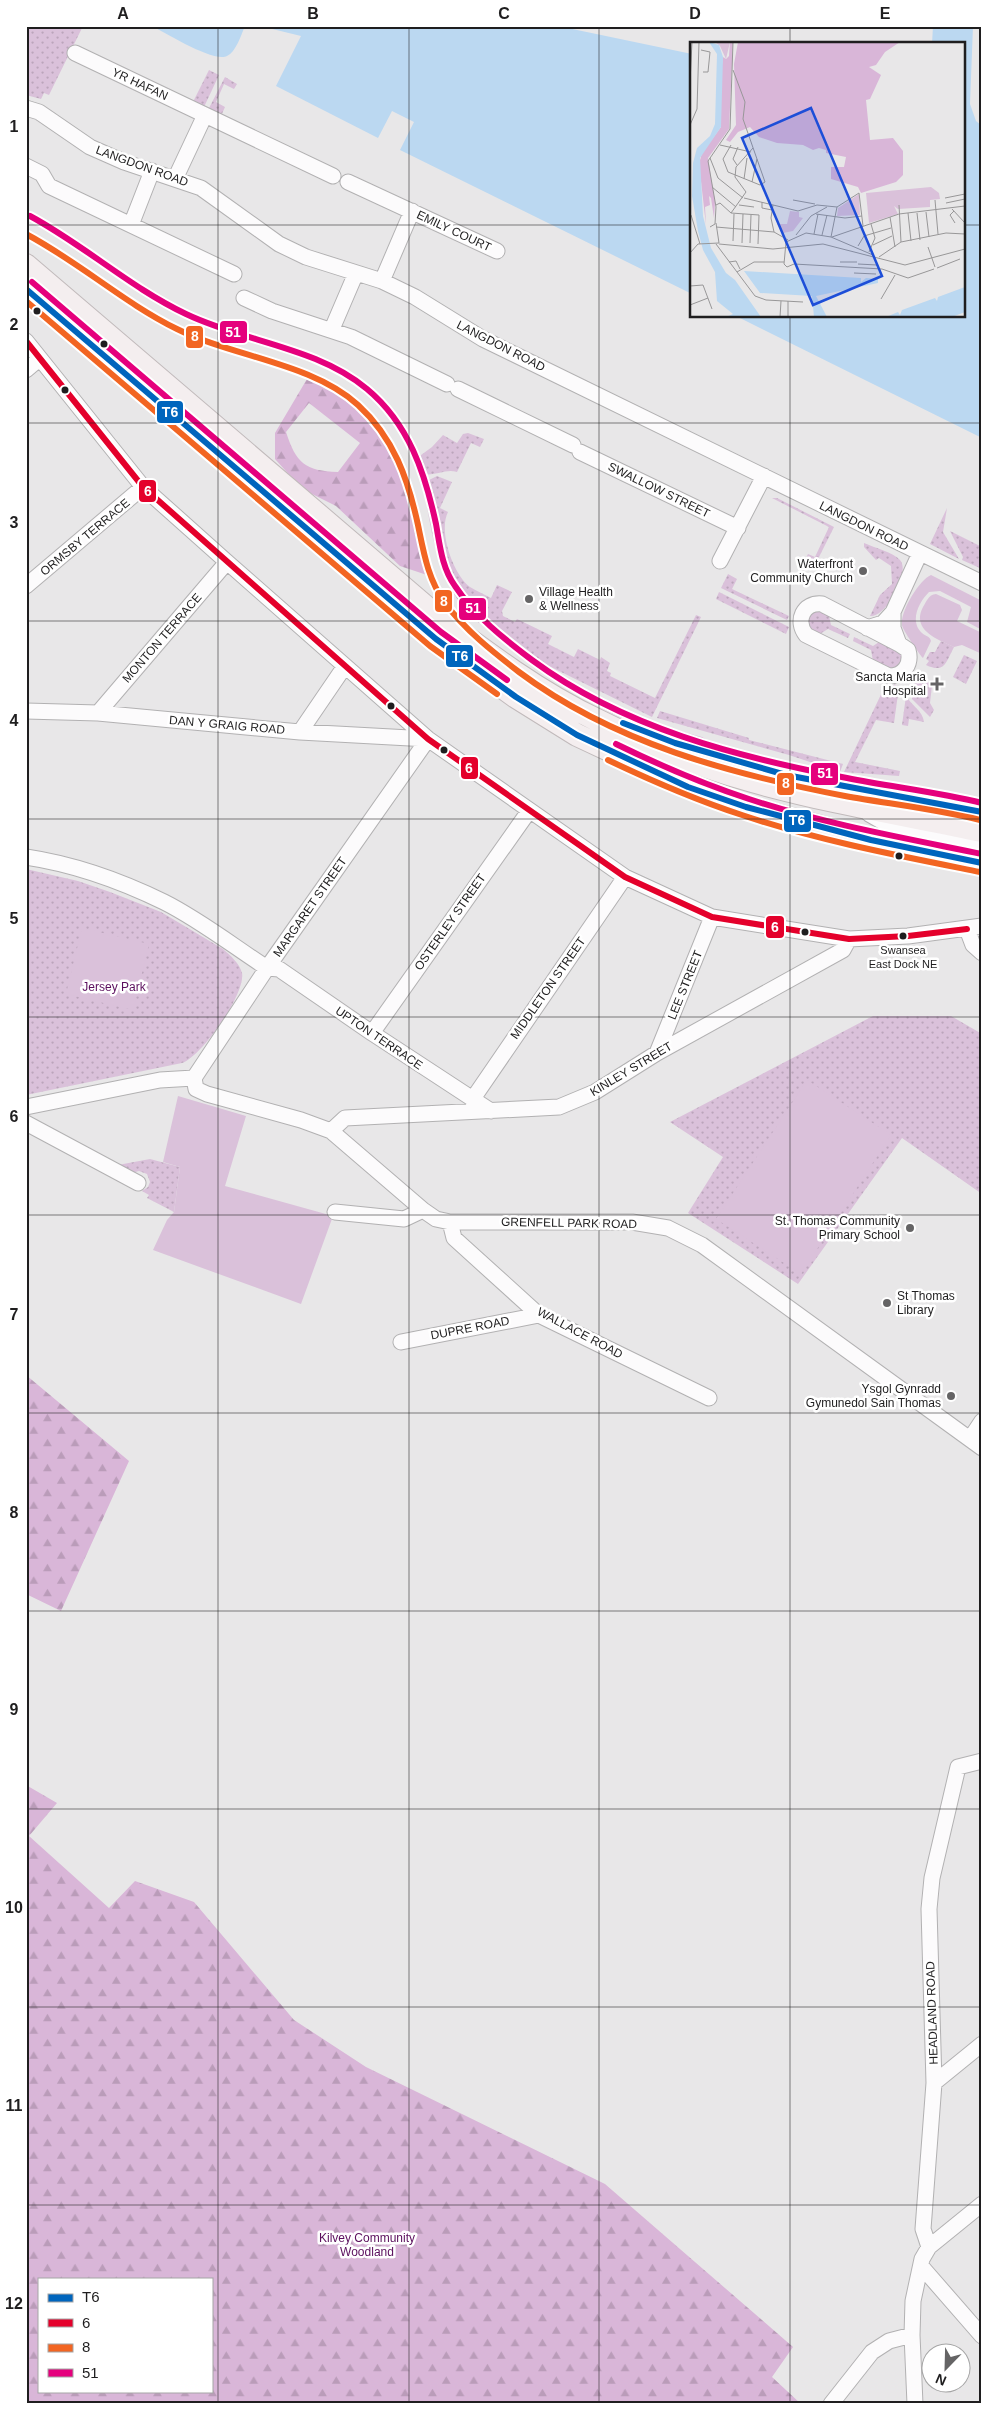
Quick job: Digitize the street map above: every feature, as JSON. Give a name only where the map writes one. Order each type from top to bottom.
[{"type":"highway","points":[[26,265],[432,612],[521,676],[595,720],[671,754],[751,781],[854,805],[982,831]]},
{"type":"highway","points":[[26,289],[436,639],[516,697],[577,734],[670,779],[746,807],[871,840],[982,863]]},
{"type":"street","name":"YR HAFAN","points":[[75,53],[333,176]]},
{"type":"street","name":"LANGDON ROAD","points":[[26,108],[39,112],[90,147],[124,162],[202,188],[279,244],[306,257],[382,281],[415,297],[483,339],[982,583]]},
{"type":"street","points":[[176,179],[205,115]]},
{"type":"street","points":[[26,166],[42,174],[50,186],[234,274]]},
{"type":"street","points":[[131,225],[152,171]]},
{"type":"street","name":"EMILY COURT","points":[[348,182],[497,251]]},
{"type":"street","name":"EMILY COURT","points":[[382,281],[412,211]]},
{"type":"street","points":[[332,329],[356,273]]},
{"type":"street","name":"SWALLOW STREET","points":[[244,298],[272,311],[332,329],[738,528]]},
{"type":"street","points":[[26,341],[143,487],[428,739],[625,877],[712,917],[849,939],[908,936],[974,928],[973,945],[982,953]]},
{"type":"street","points":[[26,370],[39,359]]},
{"type":"street","points":[[720,561],[764,476]]},
{"type":"street","name":"ORMSBY TERRACE","points":[[26,586],[143,487]]},
{"type":"street","points":[[867,628],[883,623],[893,612],[920,553]]},
{"type":"street","name":"MONTON TERRACE","points":[[98,713],[227,562]]},
{"type":"street","points":[[815,604],[822,604],[899,644],[908,650],[910,657],[908,666],[901,673],[888,676],[806,635],[799,622],[802,614],[815,604]]},
{"type":"street","points":[[893,612],[894,628],[899,644]]},
{"type":"street","points":[[300,732],[345,666]]},
{"type":"street","name":"DAN Y GRAIG ROAD","points":[[26,711],[98,713],[300,732],[428,739]]},
{"type":"street","name":"MARGARET STREET","points":[[194,1078],[267,968],[428,739]]},
{"type":"street","points":[[854,805],[890,826],[982,844]]},
{"type":"street","name":"OSTERLEY STREET","points":[[372,1034],[529,811]]},
{"type":"street","name":"UPTON TERRACE","points":[[26,857],[74,867],[166,902],[267,968],[278,969],[372,1034],[491,1111]]},
{"type":"street","name":"MIDDLETON STREET","points":[[472,1100],[625,877]]},
{"type":"street","name":"LEE STREET","points":[[657,1053],[712,917]]},
{"type":"street","name":"KINLEY STREET","points":[[331,1131],[345,1118],[559,1107],[595,1092],[657,1053],[843,950],[849,939]]},
{"type":"street","points":[[26,1107],[160,1080],[194,1078]]},
{"type":"street","name":"GRENFELL PARK ROAD","points":[[194,1078],[196,1088],[207,1094],[301,1120],[331,1131],[436,1219],[450,1222],[632,1222],[668,1228],[702,1245],[976,1443]]},
{"type":"street","points":[[26,1123],[138,1183]]},
{"type":"street","points":[[335,1212],[404,1218],[423,1210]]},
{"type":"street","name":"WALLACE ROAD","points":[[450,1222],[454,1238],[539,1315],[709,1398]]},
{"type":"street","name":"DUPRE ROAD","points":[[401,1342],[539,1315]]},
{"type":"street","points":[[976,1443],[982,1421]]},
{"type":"street","name":"HEADLAND ROAD","points":[[924,2257],[923,2228],[934,2084],[929,1909],[932,1878],[958,1767],[982,1761]]},
{"type":"street","points":[[934,2084],[982,2044]]},
{"type":"street","points":[[914,2404],[913,2301],[924,2257],[979,2210]]},
{"type":"street","points":[[924,2257],[982,2336]]},
{"type":"street","points":[[832,2404],[872,2352],[889,2341],[912,2335]]},
{"type":"green space","points":[[26,26],[83,26],[49,95],[44,93],[41,99],[26,95]]},
{"type":"green space","points":[[209,70],[219,75],[204,107],[193,102]]},
{"type":"green space","points":[[225,77],[237,84],[234,89],[224,84],[216,102],[225,107],[221,116],[208,110]]},
{"type":"green space","points":[[307,379],[320,384],[345,399],[369,419],[393,453],[416,525],[427,575],[400,566],[336,506],[302,489],[275,459],[275,433]],"holes":[[[309,403],[360,443],[338,472],[317,470],[303,463],[298,458],[286,432]]]},
{"type":"green space","points":[[468,433],[484,439],[480,447],[471,443],[457,472],[422,473],[417,458],[432,447],[443,435],[457,443],[463,434]]},
{"type":"green space","points":[[437,476],[452,482],[440,508],[448,512],[445,520],[446,541],[458,572],[470,587],[491,598],[497,585],[512,592],[502,611],[503,616],[515,622],[517,619],[552,636],[548,644],[574,657],[578,649],[600,660],[601,657],[610,663],[607,671],[611,673],[610,676],[655,698],[696,615],[701,617],[652,717],[545,664],[493,623],[479,623],[465,609],[445,577],[430,521],[423,483]]},
{"type":"green space","points":[[772,498],[777,498],[834,527],[815,565],[804,562],[808,554],[815,557],[829,527]]},
{"type":"green space","points":[[947,508],[943,532],[959,559],[930,544]]},
{"type":"green space","points":[[950,531],[982,547],[982,569],[962,560],[963,557]]},
{"type":"green space","points":[[864,543],[893,555],[900,560],[903,566],[900,584],[895,593],[883,610],[876,615],[870,616],[880,595],[892,584],[891,566],[879,558],[876,560],[864,547]]},
{"type":"green space","points":[[728,574],[737,579],[732,589],[789,616],[787,620],[721,588]]},
{"type":"green space","points":[[931,575],[982,601],[982,630],[967,622],[971,607],[940,591],[929,592],[919,606],[916,617],[918,628],[931,641],[923,658],[905,631],[902,619],[911,597],[921,583]]},
{"type":"green space","points":[[719,592],[789,627],[786,634],[716,599]]},
{"type":"green space","points":[[936,594],[960,605],[962,610],[957,621],[982,633],[982,654],[962,645],[954,647],[934,637],[923,628],[920,622],[920,615],[923,607],[929,597]]},
{"type":"green space","points":[[816,611],[821,611],[829,616],[831,625],[850,634],[848,638],[828,629],[818,635],[810,631],[807,618]]},
{"type":"green space","points":[[483,626],[509,642],[548,673],[581,687],[633,716],[650,723],[702,737],[714,744],[744,754],[778,759],[835,777],[897,783],[964,797],[962,803],[863,787],[765,767],[716,754],[669,738],[622,719],[578,695],[529,662]]},
{"type":"green space","points":[[854,637],[873,646],[882,640],[902,652],[902,664],[892,669],[873,661],[871,650],[853,641]]},
{"type":"green space","points":[[941,641],[954,647],[947,662],[937,668],[926,665],[929,661],[926,659],[930,652],[935,652]]},
{"type":"green space","points":[[964,655],[977,661],[966,684],[953,677]]},
{"type":"green space","points":[[923,678],[932,685],[930,703],[934,710],[930,717],[912,699],[912,690],[916,680]]},
{"type":"green space","points":[[895,683],[898,694],[894,723],[876,720],[855,762],[900,771],[899,776],[844,772],[886,684],[893,687]]},
{"type":"green space","points":[[906,696],[919,712],[924,722],[909,719],[908,726],[902,725]]},
{"type":"green space","points":[[660,711],[749,738],[749,740],[843,764],[840,772],[789,755],[657,718]]},
{"type":"green space","name":"Jersey Park","points":[[26,869],[78,881],[161,912],[223,949],[232,957],[242,973],[237,995],[221,1024],[200,1049],[182,1063],[26,1095]]},
{"type":"green space","points":[[82,928],[149,944],[133,1010],[66,994]]},
{"type":"green space","points":[[873,1016],[951,1016],[982,1034],[982,1194],[902,1138],[798,1284],[688,1213],[723,1157],[670,1122]]},
{"type":"green space","points":[[807,1080],[891,1135],[801,1274],[716,1219]]},
{"type":"green space","points":[[178,1096],[246,1116],[225,1186],[333,1216],[301,1304],[153,1250],[167,1220],[174,1212],[180,1167],[163,1162]]},
{"type":"green space","points":[[150,1159],[180,1167],[174,1212],[147,1198],[149,1195],[142,1191],[148,1187],[150,1182],[147,1174],[139,1171],[132,1173],[118,1165]]},
{"type":"green space","points":[[26,1375],[129,1461],[61,1611],[26,1594]]},
{"type":"green space","name":"Kilvey Community Woodland","points":[[26,1785],[57,1803],[29,1836],[109,1908],[135,1881],[194,1902],[294,2020],[366,2067],[605,2184],[793,2347],[772,2377],[801,2404],[26,2404]]},
{"type":"water","points":[[152,26],[245,26],[233,51],[227,56],[221,57],[201,51]]},
{"type":"water","points":[[260,26],[558,26],[690,54],[690,293],[400,150],[414,122],[392,111],[378,138],[276,86],[301,36]]},
{"type":"water","points":[[933,26],[973,26],[970,104],[976,121],[982,126],[982,438],[740,318],[966,318],[966,42],[932,42]]},
{"type":"transit line","name":"51","points":[[30,216],[50,227],[166,304],[208,324],[303,354],[347,375],[367,389],[394,418],[413,450],[432,505],[444,564],[455,586],[481,617],[501,635],[532,660],[567,684],[643,722],[723,749],[806,770],[982,803]]},
{"type":"transit line","name":"8","points":[[26,234],[46,245],[157,319],[199,339],[318,379],[358,405],[381,431],[398,460],[414,508],[427,566],[434,585],[445,603],[461,622],[489,648],[519,672],[556,697],[634,737],[716,766],[845,796],[980,820]]},
{"type":"transit line","name":"51","points":[[32,282],[441,632],[507,680]]},
{"type":"transit line","name":"T6","points":[[26,289],[436,639],[516,697],[577,735],[688,787],[746,807],[871,840],[982,863]]},
{"type":"transit line","name":"8","points":[[26,301],[430,646],[497,694]]},
{"type":"transit line","name":"6","points":[[26,341],[143,487],[428,739],[625,877],[712,917],[849,939],[908,936],[967,929]]},
{"type":"transit line","name":"T6","points":[[623,723],[675,743],[786,775],[982,812]]},
{"type":"transit line","name":"51","points":[[616,744],[698,781],[778,808],[865,830],[982,854]]},
{"type":"transit line","name":"8","points":[[608,760],[691,797],[771,824],[860,847],[980,872]]},
{"type":"place","name":"Waterfront Community Church","points":[[863,571]]},
{"type":"place","name":"Village Health & Wellness","points":[[529,599]]},
{"type":"place","name":"Sancta Maria Hospital","points":[[937,684]]},
{"type":"place","name":"Swansea East Dock NE","points":[[903,936]]},
{"type":"place","name":"St. Thomas Community Primary School","points":[[910,1228]]},
{"type":"place","name":"St Thomas Library","points":[[887,1303]]},
{"type":"place","name":"Ysgol Gynradd Gymunedol Sain Thomas","points":[[951,1396]]}]
